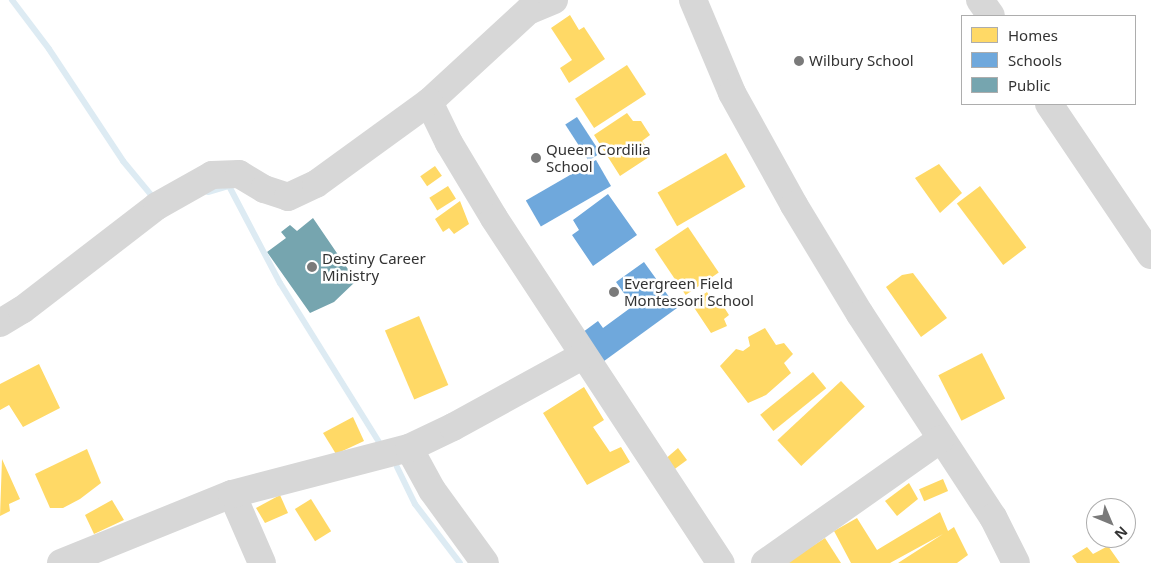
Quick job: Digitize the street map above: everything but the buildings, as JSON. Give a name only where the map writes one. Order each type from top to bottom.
[{"type":"street","points":[[0,323],[22,310],[157,206],[212,175],[239,174],[264,189],[288,196],[316,184],[429,102],[528,11],[554,0]]},
{"type":"street","points":[[692,0],[732,93],[794,205],[992,517],[1016,563]]},
{"type":"street","points":[[980,0],[990,15]]},
{"type":"street","points":[[429,102],[472,184],[582,356],[721,563]]},
{"type":"street","points":[[1050,105],[1151,255]]},
{"type":"street","points":[[64,562],[232,494],[409,448],[453,427],[582,356]]},
{"type":"street","points":[[765,563],[941,439]]},
{"type":"street","points":[[409,448],[432,490],[485,563]]},
{"type":"street","points":[[232,494],[262,563]]},
{"type":"waterway","points":[[12,0],[49,49],[123,161],[152,196],[157,197]]},
{"type":"waterway","points":[[208,192],[229,186],[280,283],[379,442]]},
{"type":"waterway","points":[[397,467],[415,504],[460,563]]},
{"type":"place","name":"Wilbury School","points":[[799,61]]},
{"type":"place","name":"Queen Cordilia School","points":[[536,158]]},
{"type":"place","name":"Destiny Career Ministry","points":[[312,267]]},
{"type":"place","name":"Evergreen Field Montessori School","points":[[614,292]]}]
